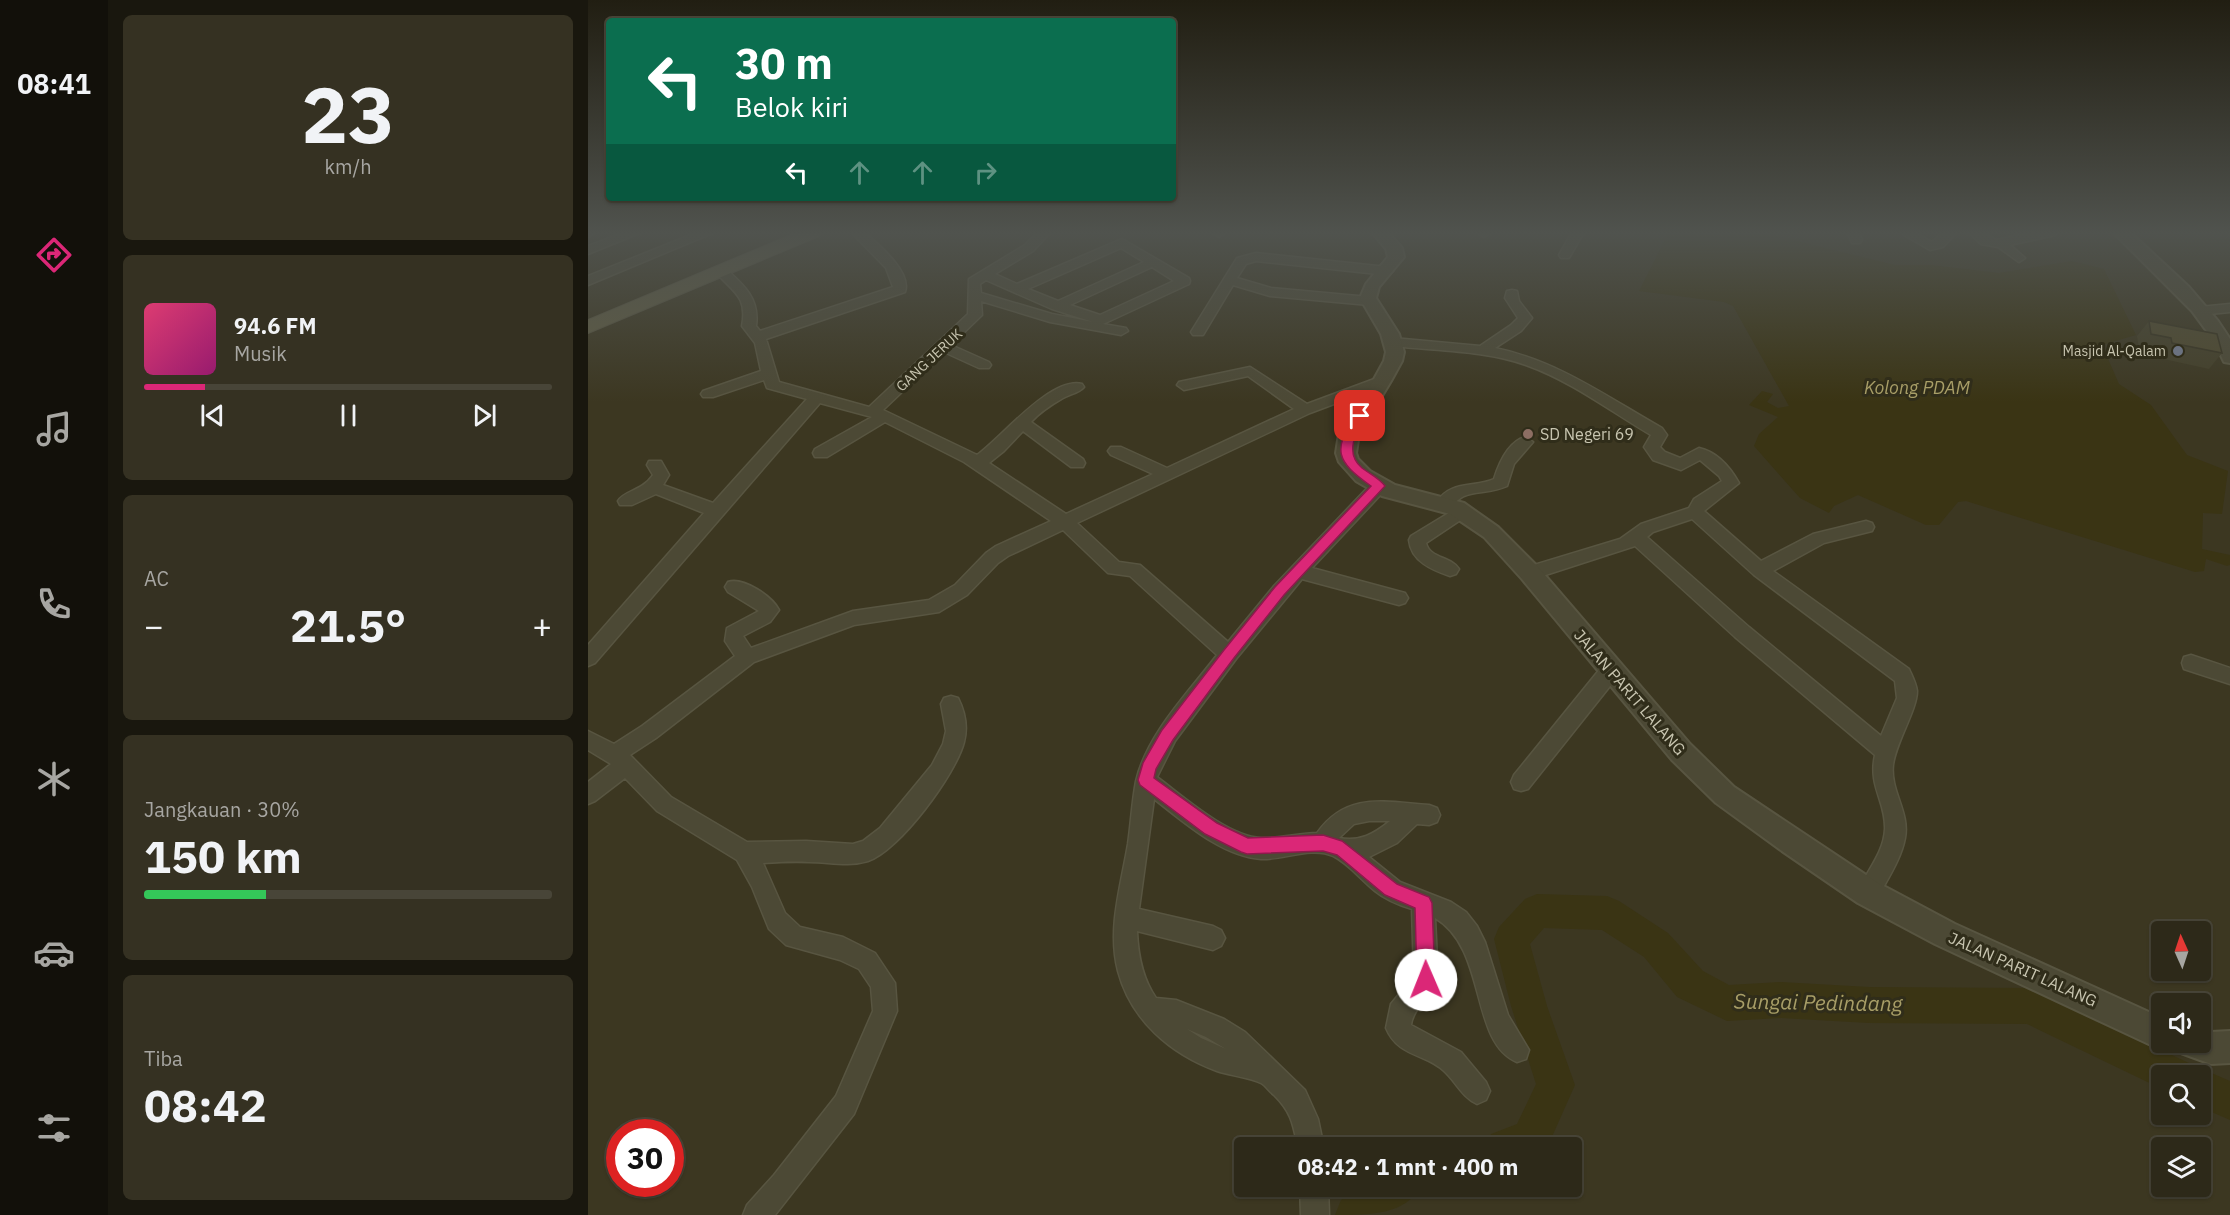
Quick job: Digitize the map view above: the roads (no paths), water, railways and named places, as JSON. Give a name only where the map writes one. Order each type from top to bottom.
[{"type":"main road","points":[[588,327],[677,289]]},
{"type":"street","points":[[740,289],[747,295],[753,315],[749,326],[762,343],[772,385],[879,414],[978,463],[1007,485],[1065,522],[1114,568],[1134,570],[1229,654]]},
{"type":"street","points":[[757,337],[900,289]]},
{"type":"street","name":"GANG JERUK","points":[[820,453],[879,414],[941,346],[975,315],[975,289]]},
{"type":"street","points":[[1016,289],[1057,306],[1101,320],[1168,289]]},
{"type":"street","points":[[1057,306],[1095,289]]},
{"type":"street","points":[[1198,332],[1225,289]]},
{"type":"street","points":[[1259,289],[1270,292],[1370,301]]},
{"type":"street","points":[[1370,289],[1368,293],[1370,301],[1393,342],[1482,351],[1530,361],[1657,432],[1659,435],[1652,447],[1653,451],[1677,464],[1685,464],[1699,453],[1703,453],[1725,472],[1731,483],[1700,503],[1695,512],[1647,528],[1636,537],[1569,562],[1530,573]]},
{"type":"street","points":[[2178,289],[2220,335],[2230,358]]},
{"type":"street","points":[[1482,351],[1516,328],[1524,318],[1523,313],[1512,301],[1512,294]]},
{"type":"street","points":[[975,295],[1050,318],[1121,331]]},
{"type":"street","points":[[2200,311],[2230,308]]},
{"type":"street","name":"JALAN PARIT LALANG","points":[[1393,342],[1395,352],[1393,361],[1349,434],[1347,442],[1349,462],[1363,476],[1399,494],[1453,507],[1491,532],[1530,573],[1681,752],[1725,795],[1868,893],[1945,934],[2151,1029]]},
{"type":"street","points":[[941,346],[984,365]]},
{"type":"street","points":[[1184,386],[1250,371],[1305,410]]},
{"type":"street","points":[[708,394],[769,373]]},
{"type":"street","points":[[588,794],[649,732],[747,657],[853,618],[933,607],[961,590],[992,558],[1002,551],[1305,410],[1382,381]]},
{"type":"street","points":[[978,463],[999,447],[1021,422],[1046,401],[1077,387]]},
{"type":"street","points":[[588,658],[817,397]]},
{"type":"street","points":[[1021,422],[1077,463]]},
{"type":"street","points":[[1450,569],[1422,555],[1418,550],[1417,540],[1453,507],[1453,494],[1462,489],[1491,486],[1501,482],[1507,462],[1525,442]]},
{"type":"street","points":[[1116,451],[1169,475]]},
{"type":"street","points":[[626,501],[652,488],[662,474],[655,465]]},
{"type":"street","points":[[1308,1137],[1296,1099],[1265,1071],[1222,1062],[1194,1049],[1176,1038],[1140,998],[1129,967],[1126,943],[1128,918],[1146,780],[1149,768],[1168,735],[1229,654],[1298,571],[1379,486]]},
{"type":"street","points":[[652,488],[717,511]]},
{"type":"street","points":[[1695,512],[1760,570],[1892,667],[1907,683],[1909,694],[1889,738],[1883,780],[1894,807],[1895,835],[1868,893]]},
{"type":"street","points":[[1760,570],[1819,538],[1866,527]]},
{"type":"street","points":[[1636,537],[1742,632],[1887,753]]},
{"type":"street","points":[[1298,571],[1399,598]]},
{"type":"street","points":[[734,587],[757,599],[770,610],[765,616],[747,623],[734,633],[734,640],[747,657]]},
{"type":"street","points":[[2191,663],[2230,676]]},
{"type":"street","points":[[1521,782],[1611,670]]},
{"type":"street","points":[[745,853],[806,851],[853,854],[869,850],[878,844],[888,835],[944,764],[953,745],[956,728],[951,704]]},
{"type":"street","points":[[588,740],[620,759],[664,804],[745,853],[761,881],[777,921],[794,937],[843,949],[867,961],[883,983],[885,1011],[845,1105],[784,1185],[757,1215]]},
{"type":"street","points":[[1146,780],[1211,828],[1247,846],[1332,846],[1364,850],[1421,815],[1386,811],[1356,814],[1338,824],[1332,846]]},
{"type":"street","points":[[1332,846],[1391,890],[1453,916],[1468,933],[1491,994],[1500,1026],[1517,1050]]},
{"type":"street","points":[[1423,903],[1426,980],[1400,1013],[1398,1028],[1404,1036],[1452,1061],[1477,1091]]},
{"type":"street","points":[[1128,918],[1213,938]]},
{"type":"street","points":[[2211,1048],[2230,1047]]},
{"type":"street","points":[[1314,1197],[1315,1215]]},
{"type":"water","name":"Kolong PDAM","points":[[1640,289],[2114,289],[2136,335],[2102,345],[2119,384],[2151,405],[2187,455],[2228,471],[2222,514],[2203,513],[2202,549],[2230,555],[2230,565],[2206,559],[2204,571],[2195,572],[1966,501],[1958,502],[1939,525],[1926,525],[1858,495],[1834,506],[1829,513],[1800,498],[1754,446],[1759,434],[1778,417],[1749,405],[1762,391],[1773,394],[1767,402],[1778,408],[1789,406],[1733,306],[1724,302],[1639,291]]},
{"type":"waterway","name":"Sungai Pedindang","points":[[1531,1137],[1556,1085],[1529,1006],[1511,939],[1537,911],[1607,913],[1656,945],[1690,984],[1727,1003],[1781,1000],[1869,1005],[2029,1006],[2153,1065]]},
{"type":"waterway","name":"Sungai Pedindang","points":[[2211,1092],[2230,1101]]},
{"type":"waterway","name":"Sungai Pedindang","points":[[1356,1215],[1384,1197]]},
{"type":"place","name":"Masjid Al-Qalam","points":[[2178,351]]},
{"type":"place","name":"SD Negeri 69","points":[[1528,434]]}]
